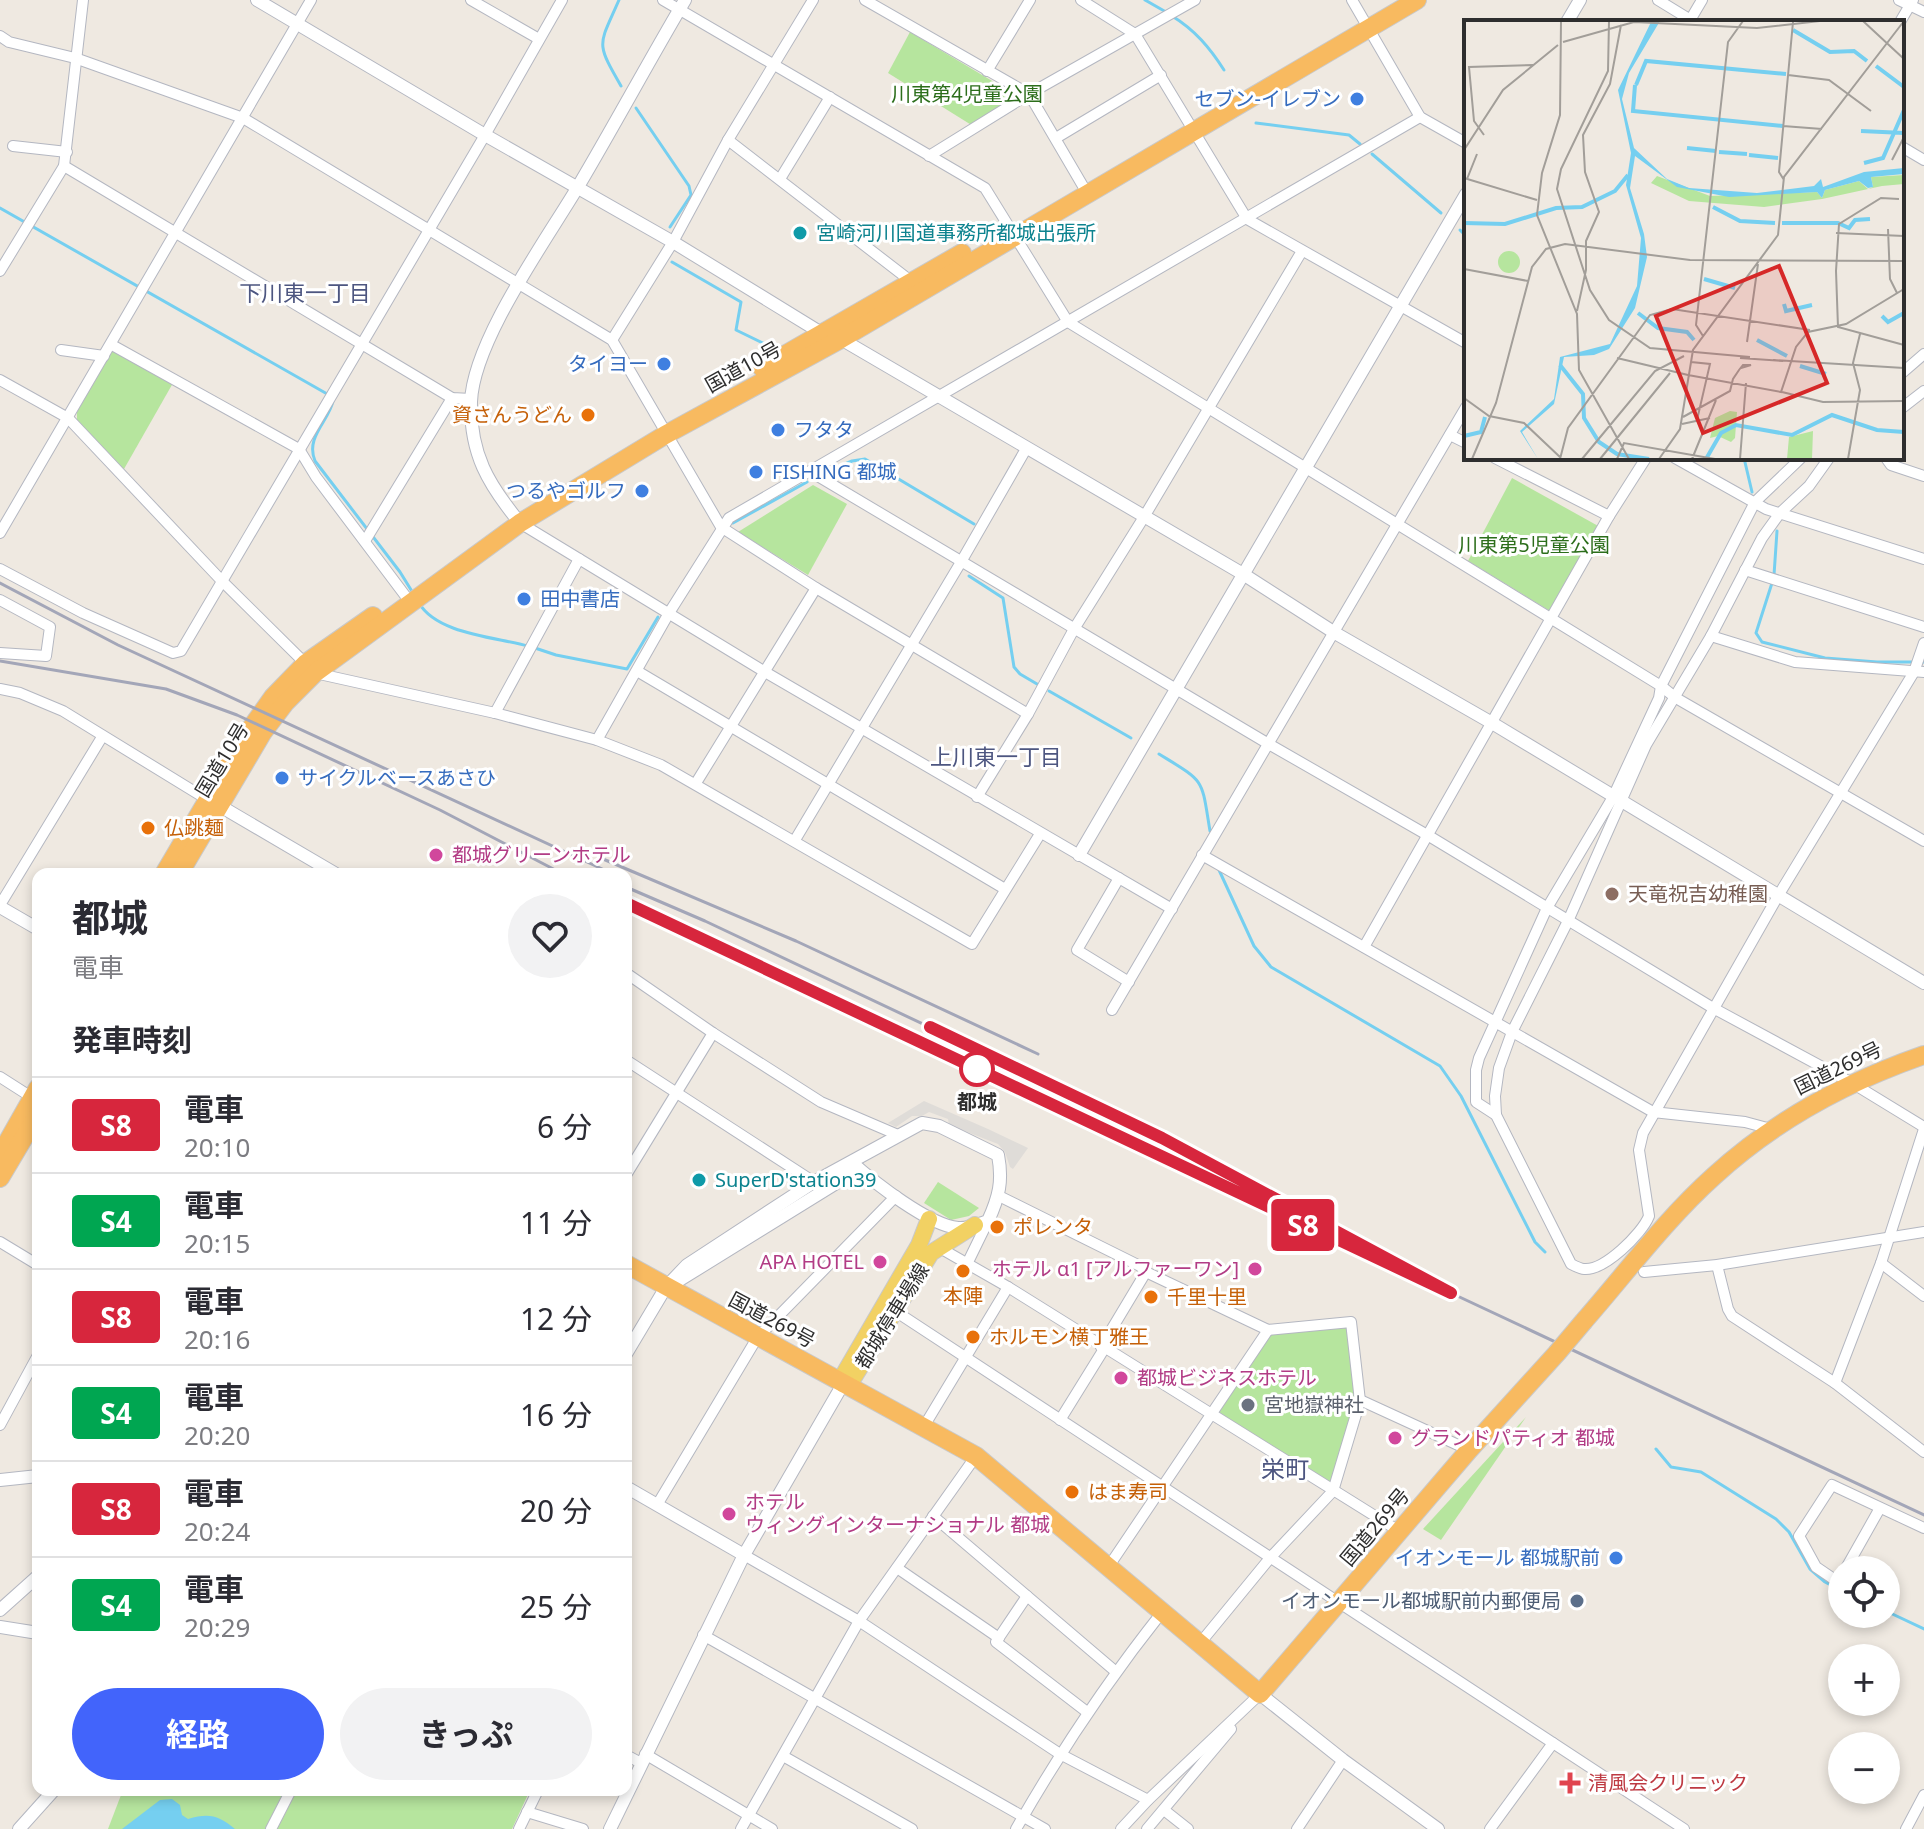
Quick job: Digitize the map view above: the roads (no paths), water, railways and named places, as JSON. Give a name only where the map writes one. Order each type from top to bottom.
[{"type":"highway","name":"国道10号","points":[[1366,24],[1395,0]]},
{"type":"highway","name":"国道10号","points":[[662,430],[841,339],[1084,188],[1366,24],[1417,0]]},
{"type":"highway","name":"国道10号","points":[[168,868],[311,668],[517,520],[912,282],[1012,231]]},
{"type":"highway","name":"国道10号","points":[[182,868],[214,802]]},
{"type":"highway","name":"国道269号","points":[[632,1267],[976,1456],[1260,1694],[1469,1450],[1713,1176],[1799,1110],[1852,1083],[1924,1055]]},
{"type":"highway","points":[[0,1155],[32,1107]]},
{"type":"highway","points":[[0,1178],[32,1111]]},
{"type":"main road","name":"都城停車場線","points":[[843,1384],[845,1372],[919,1245],[929,1219]]},
{"type":"main road","name":"都城停車場線","points":[[843,1384],[854,1377],[931,1253],[982,1223]]},
{"type":"street","points":[[0,271],[64,166],[83,0]]},
{"type":"street","points":[[257,0],[673,242],[823,334],[841,339],[1243,574],[1335,633],[1492,723],[1924,983]]},
{"type":"street","points":[[0,533],[311,0]]},
{"type":"street","points":[[471,0],[539,39]]},
{"type":"street","points":[[0,569],[83,613],[173,653],[181,651],[562,0]]},
{"type":"street","points":[[663,0],[682,5],[775,64],[985,188],[1068,322],[1676,698],[1924,841]]},
{"type":"street","points":[[612,340],[673,242],[728,140],[813,0]]},
{"type":"street","points":[[865,0],[1029,94],[1084,188]]},
{"type":"street","points":[[987,71],[1030,0]]},
{"type":"street","points":[[1081,0],[1135,34],[1247,219],[1464,342]]},
{"type":"street","points":[[929,156],[1029,94],[1195,0]]},
{"type":"street","points":[[1352,0],[1420,117],[1464,142]]},
{"type":"street","points":[[1568,20],[1580,0]]},
{"type":"street","points":[[1658,0],[1689,20]]},
{"type":"street","points":[[1692,20],[1702,0]]},
{"type":"street","points":[[1907,2],[1924,12]]},
{"type":"street","points":[[682,5],[578,187],[518,284],[486,346],[471,399],[476,445],[496,495],[517,520],[579,559],[765,672],[1172,909]]},
{"type":"street","points":[[0,36],[9,42],[75,58],[243,118],[612,340],[721,527],[816,588],[1028,714]]},
{"type":"street","points":[[1056,138],[1161,75]]},
{"type":"street","points":[[780,179],[830,97]]},
{"type":"street","points":[[597,740],[669,613],[729,518],[1420,117]]},
{"type":"street","points":[[728,140],[912,282]]},
{"type":"street","points":[[13,146],[67,152]]},
{"type":"street","points":[[1904,148],[1924,160]]},
{"type":"street","points":[[64,166],[452,398],[471,399]]},
{"type":"street","points":[[1079,855],[1464,197]]},
{"type":"street","points":[[0,243],[13,251]]},
{"type":"street","points":[[977,797],[1028,714],[1074,629],[1302,251]]},
{"type":"street","points":[[112,345],[299,449],[316,477],[408,598]]},
{"type":"street","points":[[61,350],[104,356]]},
{"type":"street","points":[[1904,371],[1924,354]]},
{"type":"street","points":[[0,380],[68,418],[221,580],[311,668],[597,740],[661,765],[972,944],[1040,834]]},
{"type":"street","points":[[1918,402],[1924,391]]},
{"type":"street","points":[[365,541],[452,398]]},
{"type":"street","points":[[1112,1010],[1464,410]]},
{"type":"street","points":[[1450,435],[1464,442]]},
{"type":"street","points":[[795,840],[1026,449]]},
{"type":"street","points":[[1499,460],[1609,516]]},
{"type":"street","points":[[1364,947],[1609,516],[1645,460]]},
{"type":"street","points":[[1679,460],[1780,513],[1924,559]]},
{"type":"street","points":[[1799,460],[1755,502],[1661,686],[1659,698],[1568,921],[1512,1032],[1499,1068],[1496,1115],[1571,1264],[1583,1269],[1599,1266],[1620,1253],[1645,1226],[1649,1216],[1639,1150],[1653,1112],[1840,792],[1919,672],[1922,648]]},
{"type":"street","points":[[1496,1115],[1476,1102],[1479,1058],[1547,908],[1676,698],[1762,538],[1780,513],[1809,486],[1828,460]]},
{"type":"street","points":[[1887,460],[1891,465],[1924,476]]},
{"type":"street","points":[[811,472],[1429,836],[1713,1008],[1852,1083],[1924,1128],[1881,1263],[1835,1383]]},
{"type":"street","points":[[495,713],[579,559]]},
{"type":"street","points":[[1745,570],[1924,627]]},
{"type":"street","points":[[696,783],[816,588]]},
{"type":"street","points":[[0,600],[50,627],[46,656],[0,653]]},
{"type":"street","points":[[1711,636],[1795,662],[1919,672]]},
{"type":"street","points":[[637,671],[1005,889]]},
{"type":"street","points":[[0,689],[40,700],[214,802],[315,868]]},
{"type":"street","points":[[32,925],[0,906],[102,737]]},
{"type":"street","points":[[1202,855],[1653,1112],[1745,1122],[1771,1129]]},
{"type":"street","points":[[1119,878],[1077,950],[1129,982]]},
{"type":"street","points":[[632,977],[821,1102],[898,1135]]},
{"type":"street","points":[[632,1154],[676,1094],[713,1033]]},
{"type":"street","points":[[632,1064],[814,1182]]},
{"type":"street","points":[[0,1077],[32,1097]]},
{"type":"street","points":[[666,1287],[694,1272],[898,1135],[922,1123],[939,1126],[998,1155],[1002,1177],[999,1196],[982,1223],[967,1264]]},
{"type":"street","points":[[632,1344],[666,1287],[687,1265],[814,1182],[855,1166]]},
{"type":"street","points":[[855,1166],[929,1219],[959,1229],[982,1223]]},
{"type":"street","points":[[657,1505],[757,1338],[896,1196]]},
{"type":"street","points":[[999,1196],[1140,1266],[1146,1272],[1268,1330],[1351,1322],[1360,1400],[1333,1491],[1270,1558],[1201,1642]]},
{"type":"street","points":[[1644,1272],[1717,1265],[1924,1232]]},
{"type":"street","points":[[0,1242],[32,1261]]},
{"type":"street","points":[[940,1248],[1008,1287],[1399,1531]]},
{"type":"street","points":[[1881,1263],[1924,1296]]},
{"type":"street","points":[[1717,1265],[1732,1316],[1835,1383],[1924,1452]]},
{"type":"street","points":[[1060,1420],[1146,1272]]},
{"type":"street","points":[[923,1428],[1008,1287]]},
{"type":"street","points":[[895,1311],[1684,1829]]},
{"type":"street","points":[[1109,1566],[1268,1330]]},
{"type":"street","points":[[0,1425],[32,1366]]},
{"type":"street","points":[[632,1782],[744,1555],[843,1384]]},
{"type":"street","points":[[1360,1400],[1469,1450]]},
{"type":"street","points":[[741,1829],[859,1621],[976,1456]]},
{"type":"street","points":[[0,1480],[32,1477]]},
{"type":"street","points":[[1828,1575],[1816,1567],[1799,1536],[1832,1485],[1924,1528]]},
{"type":"street","points":[[632,1490],[859,1621],[1060,1754],[1148,1800]]},
{"type":"street","points":[[1853,1556],[1880,1508]]},
{"type":"street","points":[[933,1516],[1115,1671]]},
{"type":"street","points":[[897,1568],[999,1638]]},
{"type":"street","points":[[0,1610],[32,1581]]},
{"type":"street","points":[[1027,1596],[996,1642],[1087,1712]]},
{"type":"street","points":[[1016,1829],[1087,1712],[1163,1611]]},
{"type":"street","points":[[0,1627],[32,1632]]},
{"type":"street","points":[[703,1635],[1045,1829]]},
{"type":"street","points":[[1260,1694],[1343,1760],[1438,1829]]},
{"type":"street","points":[[1121,1829],[1260,1694]]},
{"type":"street","points":[[1147,1829],[1260,1694]]},
{"type":"street","points":[[1490,1829],[1553,1743]]},
{"type":"street","points":[[632,1756],[643,1758],[772,1829]]},
{"type":"street","points":[[783,1756],[912,1829]]},
{"type":"street","points":[[1297,1829],[1343,1760]]},
{"type":"street","points":[[1906,1829],[1924,1795]]},
{"type":"street","points":[[19,1829],[49,1796]]},
{"type":"street","points":[[271,1829],[288,1796]]},
{"type":"street","points":[[519,1829],[535,1796]]},
{"type":"street","points":[[610,1829],[625,1796]]},
{"type":"street","points":[[1164,1810],[1188,1829]]},
{"type":"street","points":[[527,1812],[583,1829]]},
{"type":"water","points":[[172,1799],[180,1805],[182,1815],[188,1819],[213,1816],[235,1829],[122,1829],[160,1800]]},
{"type":"waterway","points":[[619,0],[603,43],[607,60],[621,86]]},
{"type":"waterway","points":[[1145,0],[1166,12]]},
{"type":"waterway","points":[[1172,16],[1201,40],[1224,70]]},
{"type":"waterway","points":[[636,108],[689,186],[691,195],[670,227]]},
{"type":"waterway","points":[[1256,123],[1349,135],[1360,144]]},
{"type":"waterway","points":[[1372,154],[1441,213]]},
{"type":"waterway","points":[[0,208],[329,395]]},
{"type":"waterway","points":[[1460,230],[1464,234]]},
{"type":"waterway","points":[[672,262],[741,302],[736,330],[769,346]]},
{"type":"waterway","points":[[333,401],[315,437],[315,461],[413,593]]},
{"type":"waterway","points":[[824,473],[865,459],[974,524]]},
{"type":"waterway","points":[[1744,460],[1752,492]]},
{"type":"waterway","points":[[733,523],[807,482]]},
{"type":"waterway","points":[[1774,575],[1777,531]]},
{"type":"waterway","points":[[969,576],[1003,598],[1014,667],[1037,684]]},
{"type":"waterway","points":[[1772,583],[1756,633],[1762,642],[1825,658],[1924,662]]},
{"type":"waterway","points":[[419,603],[439,622],[453,628],[528,646]]},
{"type":"waterway","points":[[535,648],[627,669],[658,617]]},
{"type":"waterway","points":[[1049,691],[1131,738]]},
{"type":"waterway","points":[[1159,754],[1199,783],[1210,831]]},
{"type":"waterway","points":[[1219,870],[1254,946],[1271,967],[1440,1066],[1461,1096],[1535,1242],[1545,1252]]},
{"type":"waterway","points":[[1656,1449],[1671,1467],[1701,1472],[1776,1519],[1789,1532],[1810,1569],[1828,1584]]},
{"type":"waterway","points":[[1900,1618],[1924,1629]]},
{"type":"railway","points":[[0,583],[118,645],[600,868]]},
{"type":"railway","points":[[0,661],[166,689],[237,715],[440,810],[551,868]]},
{"type":"railway","points":[[603,859],[624,868]]},
{"type":"railway","points":[[632,871],[796,941],[1038,1054]]},
{"type":"railway","points":[[632,890],[1124,1119],[1451,1293],[1924,1515]]},
{"type":"railway","points":[[632,906],[1291,1219]]},
{"type":"train","name":"S8","points":[[632,906],[1451,1293],[1162,1138],[930,1027]]},
{"type":"place","name":"セブン-イレブン","points":[[1357,99]]},
{"type":"place","name":"宮崎河川国道事務所都城出張所","points":[[800,233]]},
{"type":"place","name":"タイヨー","points":[[664,364]]},
{"type":"place","name":"資さんうどん","points":[[588,415]]},
{"type":"place","name":"フタタ","points":[[778,430]]},
{"type":"place","name":"FISHING 都城","points":[[756,472]]},
{"type":"place","name":"つるやゴルフ","points":[[642,491]]},
{"type":"place","name":"田中書店","points":[[524,599]]},
{"type":"place","name":"サイクルベースあさひ","points":[[282,778]]},
{"type":"place","name":"仏跳麺","points":[[148,828]]},
{"type":"place","name":"都城グリーンホテル","points":[[436,855]]},
{"type":"place","name":"天竜祝吉幼稚園","points":[[1612,894]]},
{"type":"place","name":"都城","points":[[977,1069]]},
{"type":"place","name":"SuperD'station39","points":[[699,1180]]},
{"type":"place","name":"ポレンタ","points":[[997,1227]]},
{"type":"place","name":"APA HOTEL","points":[[880,1262]]},
{"type":"place","name":"ホテル α1 [アルファーワン]","points":[[1255,1269]]},
{"type":"place","name":"本陣","points":[[963,1271]]},
{"type":"place","name":"千里十里","points":[[1151,1297]]},
{"type":"place","name":"ホルモン横丁雅王","points":[[973,1337]]},
{"type":"place","name":"都城ビジネスホテル","points":[[1121,1378]]},
{"type":"place","name":"宮地嶽神社","points":[[1248,1405]]},
{"type":"place","name":"グランドパティオ 都城","points":[[1395,1438]]},
{"type":"place","name":"はま寿司","points":[[1072,1492]]},
{"type":"place","name":"ホテル ウィングインターナショナル 都城","points":[[729,1514]]},
{"type":"place","name":"イオンモール 都城駅前","points":[[1616,1558]]},
{"type":"place","name":"イオンモール都城駅前内郵便局","points":[[1577,1601]]},
{"type":"place","name":"清風会クリニック","points":[[1570,1783]]},
{"type":"district","name":"下川東一丁目","points":[[305,293]]},
{"type":"district","name":"上川東一丁目","points":[[996,757]]},
{"type":"district","name":"栄町","points":[[1285,1470]]},
{"type":"park label","name":"川東第4児童公園","points":[[967,94]]},
{"type":"park label","name":"川東第5児童公園","points":[[1534,545]]}]
